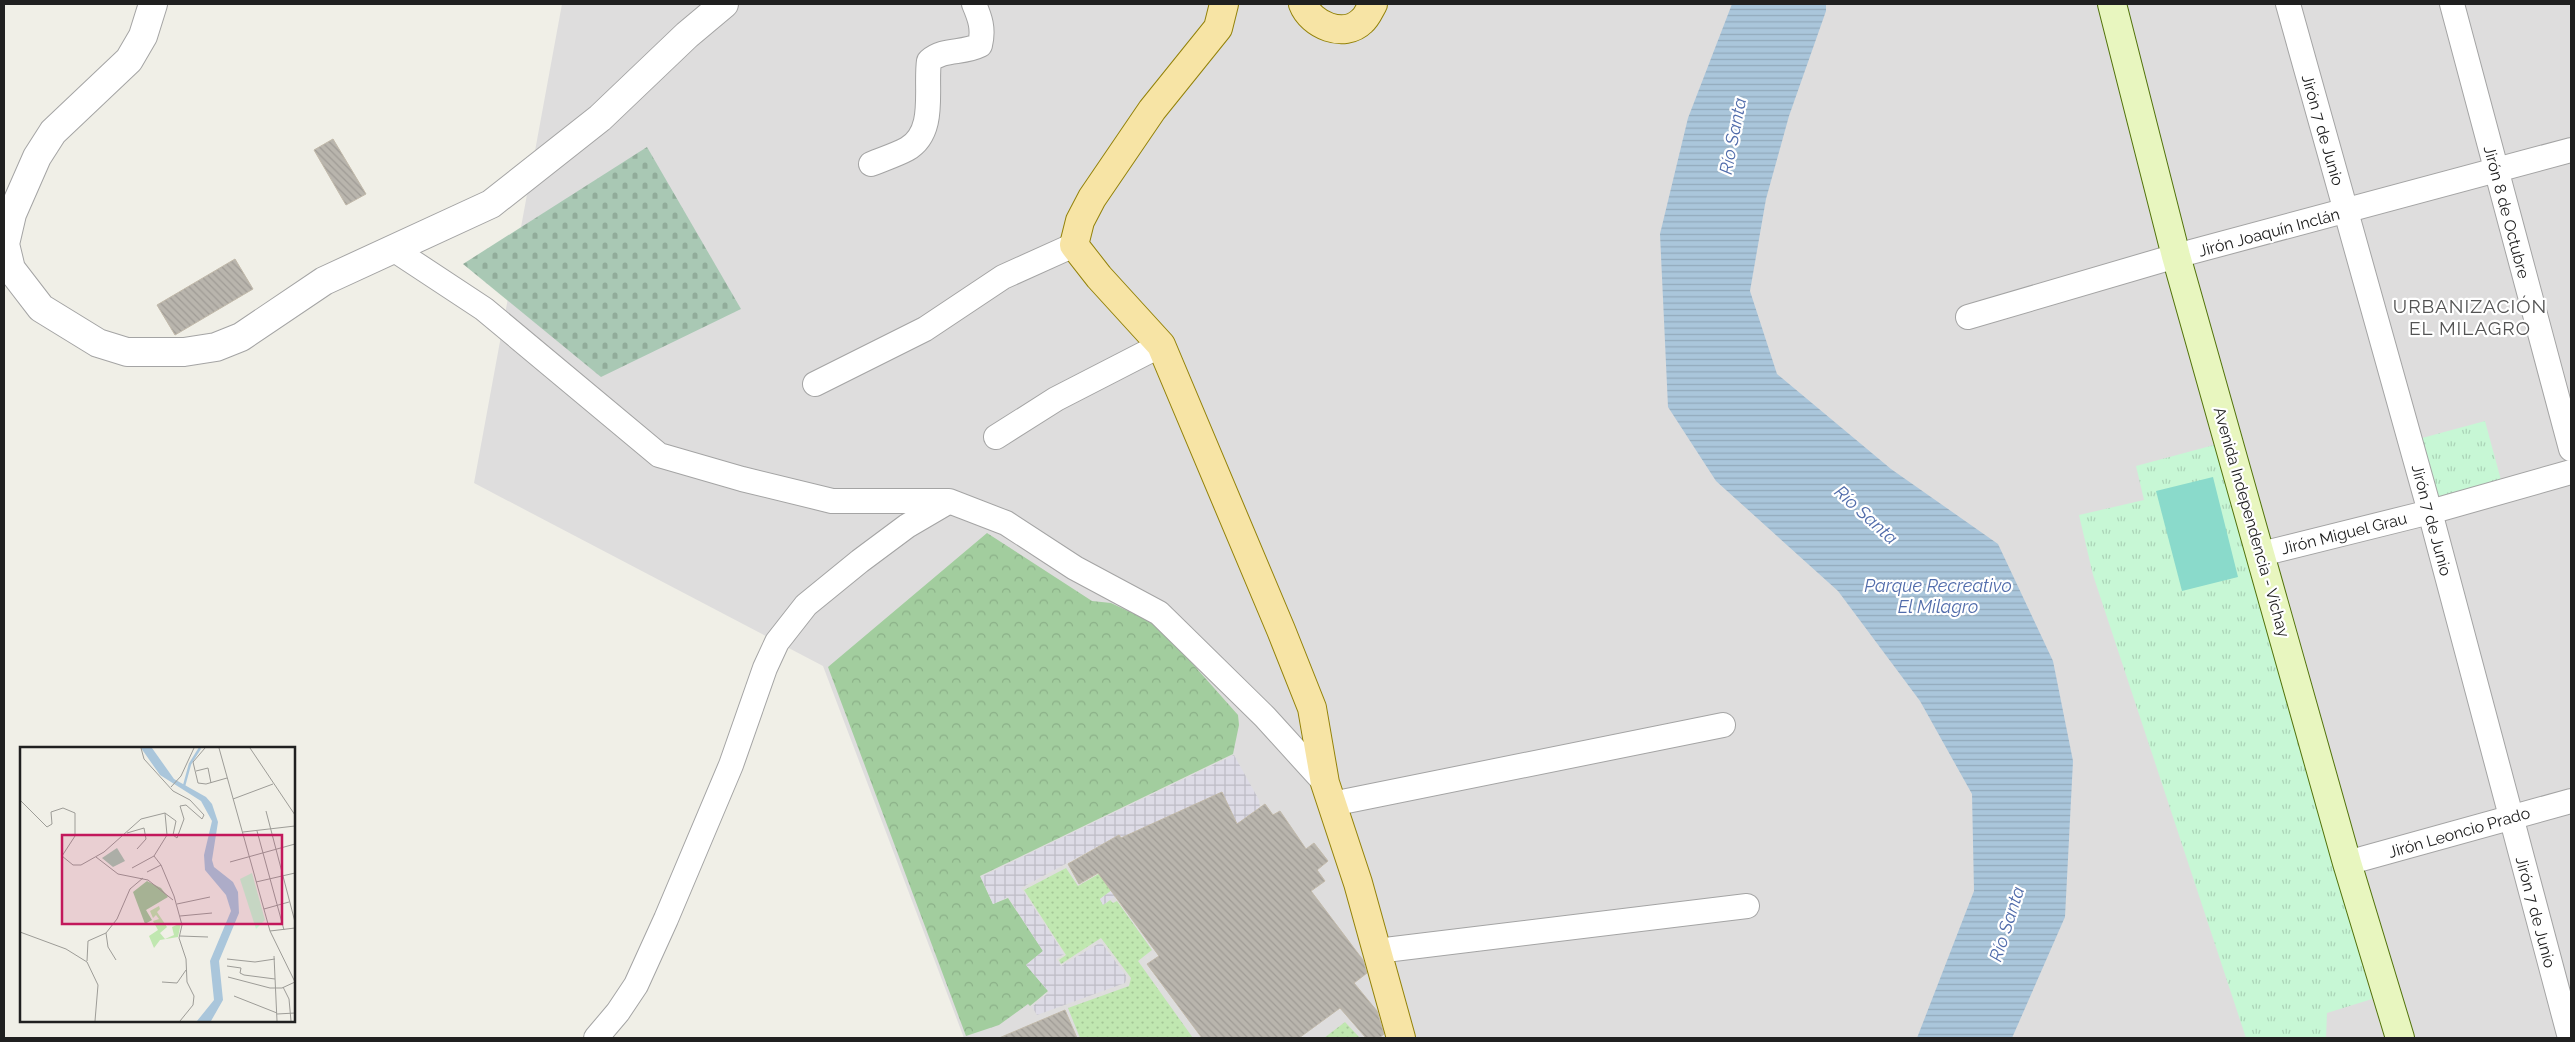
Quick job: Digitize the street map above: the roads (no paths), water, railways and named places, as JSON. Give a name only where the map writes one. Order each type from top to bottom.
[{"type":"main road","points":[[1224,4],[1218,28],[1152,110],[1092,198],[1080,221],[1074,245],[1099,278],[1161,345],[1312,708],[1328,794],[1358,883],[1402,1038]]},
{"type":"main road","points":[[1303,4],[1307,14],[1328,28],[1348,30],[1362,21],[1373,4]]},
{"type":"main road","name":"Avenida Independencia - Vichay","points":[[2112,4],[2176,256],[2347,863],[2400,1038]]},
{"type":"street","points":[[153,4],[143,36],[128,60],[53,132],[37,157],[12,214],[5,244],[11,269],[41,308],[98,343],[127,352],[184,352],[216,348],[241,337],[324,281],[491,204],[600,118],[687,35],[724,4]]},
{"type":"street","points":[[871,164],[909,148],[921,135],[928,116],[929,61],[945,52],[961,52],[980,45],[983,33],[981,21],[974,4]]},
{"type":"street","name":"Jirón 7 de Junio","points":[[2288,4],[2430,512],[2570,1038]]},
{"type":"street","name":"Jirón 8 de Octubre","points":[[2452,4],[2571,449]]},
{"type":"street","name":"Jirón Joaquín Inclán","points":[[1968,317],[2176,256],[2571,150]]},
{"type":"street","points":[[815,384],[925,329],[1003,278],[1074,245]]},
{"type":"street","points":[[393,249],[484,309],[659,455],[742,479],[832,501],[949,501],[1006,523],[1075,568],[1158,613],[1265,717],[1328,794],[1723,725]]},
{"type":"street","points":[[996,437],[1056,399],[1161,345]]},
{"type":"street","name":"Jirón Miguel Grau","points":[[2261,554],[2430,512],[2571,472]]},
{"type":"street","points":[[596,1038],[618,1012],[636,985],[731,765],[765,668],[777,642],[806,605],[907,526],[949,501]]},
{"type":"street","name":"Jirón Leoncio Prado","points":[[2347,863],[2571,801]]},
{"type":"street","points":[[1377,951],[1747,906]]},
{"type":"water","name":"Parque Recreativo El Milagro","points":[[1732,4],[1826,4],[1826,11],[1789,116],[1766,199],[1750,291],[1777,374],[1891,469],[1998,544],[2053,661],[2073,761],[2065,917],[2012,1038],[1917,1038],[1974,891],[1972,794],[1920,701],[1838,591],[1716,481],[1668,407],[1660,234],[1688,118]]},
{"type":"district","name":"URBANIZACIÓN EL MILAGRO","points":[[2470,317]]},
{"type":"water label","name":"Río Santa","points":[[1733,136]]},
{"type":"water label","name":"Río Santa","points":[[1866,515]]},
{"type":"water label","name":"Río Santa","points":[[2007,924]]}]
